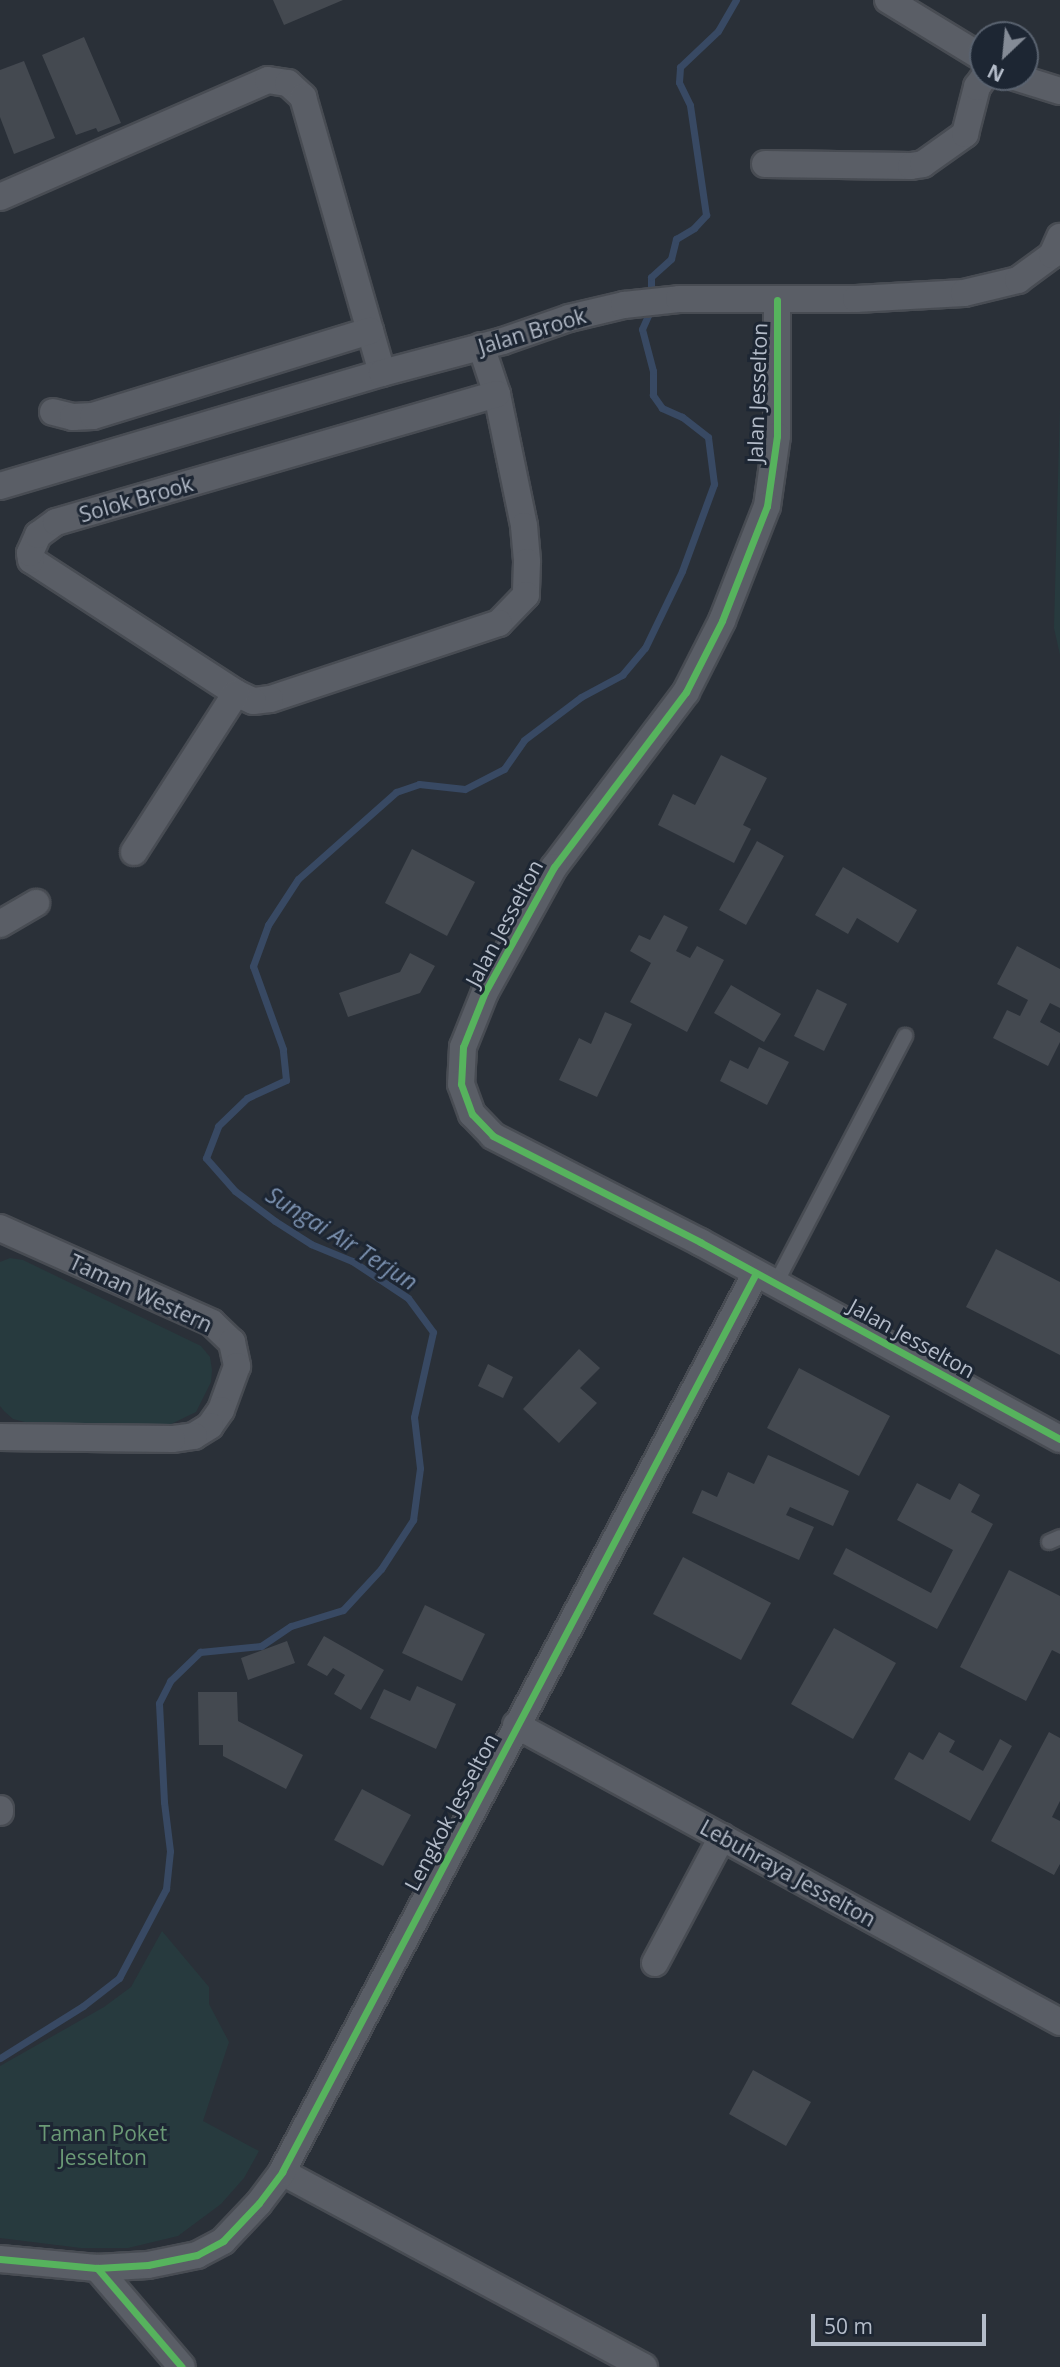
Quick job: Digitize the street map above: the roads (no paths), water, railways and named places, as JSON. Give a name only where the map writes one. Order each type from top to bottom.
[{"type":"street","points":[[888,0],[969,49]]},
{"type":"street","points":[[0,197],[268,80],[288,83],[303,97],[382,373]]},
{"type":"street","points":[[1039,85],[1060,92]]},
{"type":"street","points":[[765,164],[923,164],[965,134],[976,91]]},
{"type":"street","name":"Jalan Brook","points":[[0,486],[569,318],[624,305],[680,299],[777,300],[964,293],[1018,280],[1057,251]]},
{"type":"street","name":"Jalan Jesselton","points":[[777,300],[777,436],[767,506],[722,621],[686,692],[554,867],[485,992],[463,1047],[461,1084],[472,1114],[493,1136],[766,1278],[1060,1439]]},
{"type":"street","points":[[53,412],[74,418],[93,416],[370,331]]},
{"type":"street","name":"Solok Brook","points":[[481,346],[497,394],[524,526],[526,595],[499,623],[270,699],[253,701],[236,694],[36,565],[30,553],[38,535],[56,522],[497,394]]},
{"type":"street","points":[[134,852],[236,694]]},
{"type":"street","points":[[0,924],[36,903]]},
{"type":"street","name":"Taman Western","points":[[0,1228],[212,1323],[232,1342],[237,1366],[221,1410],[210,1426],[194,1436],[172,1439],[0,1437]]},
{"type":"street","name":"Lengkok Jesselton","points":[[0,2259],[97,2268],[148,2266],[197,2255],[223,2241],[259,2203],[282,2172],[516,1725],[766,1278]]},
{"type":"street","name":"Lebuhraya Jesselton","points":[[516,1725],[1060,2022]]},
{"type":"street","points":[[655,1963],[722,1837]]},
{"type":"street","points":[[282,2172],[644,2367]]},
{"type":"street","points":[[97,2268],[182,2367]]},
{"type":"lane","points":[[766,1278],[905,1036]]},
{"type":"waterway","name":"Sungai Air Terjun","points":[[651,297],[651,277],[671,259],[676,239],[694,228],[706,215],[690,105],[679,82],[680,67],[718,31],[736,0]]},
{"type":"waterway","name":"Sungai Air Terjun","points":[[0,2058],[83,2006],[119,1978],[166,1889],[170,1851],[164,1802],[159,1703],[170,1681],[200,1652],[261,1646],[291,1626],[343,1610],[381,1569],[413,1520],[420,1468],[414,1417],[433,1332],[408,1298],[352,1261],[311,1244],[275,1221],[235,1191],[206,1158],[218,1126],[247,1098],[286,1080],[283,1049],[253,966],[268,925],[298,879],[396,792],[419,784],[465,789],[504,769],[524,740],[581,697],[622,675],[645,648],[682,571],[714,484],[708,437],[682,417],[662,408],[653,395],[653,371],[642,329],[651,309]]},
{"type":"park label","name":"Taman Poket Jesselton","points":[[103,2145]]}]
